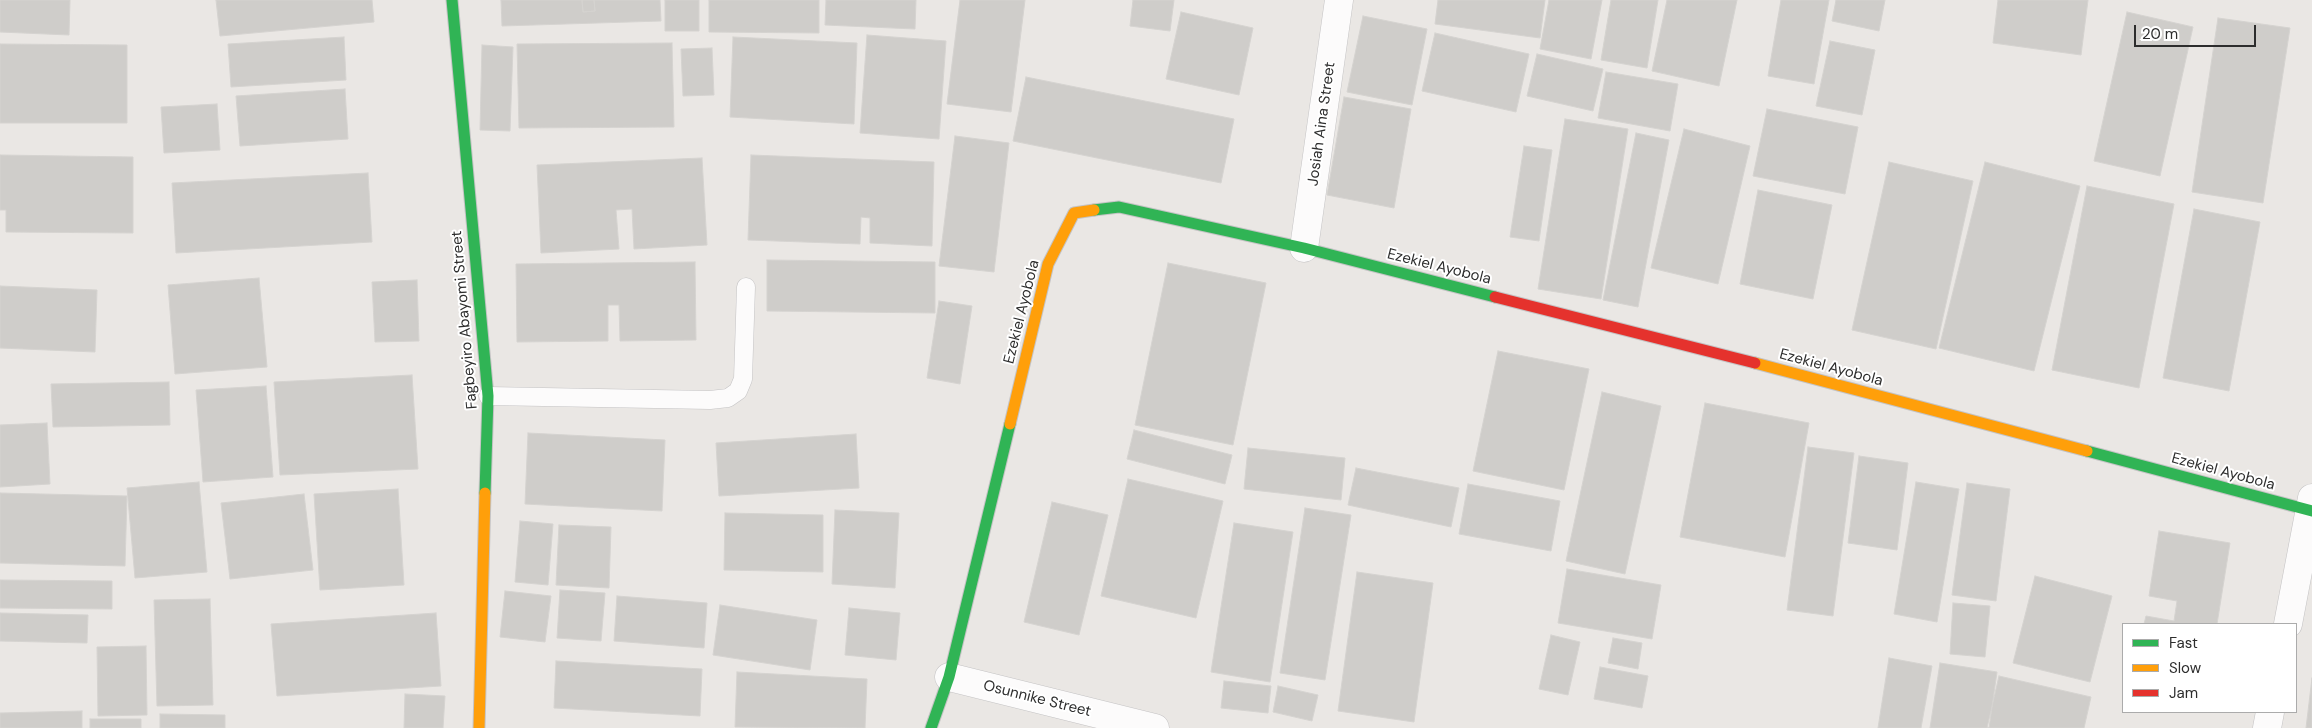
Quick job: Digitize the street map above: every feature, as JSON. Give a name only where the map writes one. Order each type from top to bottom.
[{"type":"street","name":"Fagbeyiro Abayomi Street","points":[[452,0],[488,396],[479,728]]},
{"type":"street","name":"Josiah Aina Street","points":[[1304,248],[1339,0]]},
{"type":"street","name":"Ezekiel Ayobola","points":[[931,728],[949,677],[1048,264],[1074,213],[1119,207],[1304,248],[2311,506]]},
{"type":"street","points":[[2288,623],[2311,506]]},
{"type":"street","name":"Osunnike Street","points":[[949,677],[1155,728]]},
{"type":"street","points":[[2267,728],[2270,713]]},
{"type":"lane","points":[[488,396],[710,400],[728,398],[738,391],[743,378],[746,287]]},
{"type":"building","points":[[0,0],[70,0],[69,35],[0,32]]},
{"type":"building","points":[[216,0],[372,0],[374,22],[220,36]]},
{"type":"building","points":[[501,0],[582,0],[583,12],[595,11],[594,0],[660,0],[661,21],[502,26]]},
{"type":"building","points":[[582,0],[594,0],[595,11],[583,12]]},
{"type":"building","points":[[665,0],[699,0],[699,31],[665,31]]},
{"type":"building","points":[[709,0],[819,0],[819,33],[709,32]]},
{"type":"building","points":[[826,0],[916,0],[915,29],[825,25]]},
{"type":"building","points":[[960,0],[1025,0],[1011,112],[947,104]]},
{"type":"building","points":[[1133,0],[1174,0],[1170,31],[1130,26]]},
{"type":"building","points":[[1438,0],[1545,0],[1540,38],[1435,24]]},
{"type":"building","points":[[1549,0],[1602,0],[1591,59],[1540,49]]},
{"type":"building","points":[[1611,0],[1658,0],[1647,68],[1601,60]]},
{"type":"building","points":[[1667,0],[1737,0],[1719,86],[1652,71]]},
{"type":"building","points":[[1781,0],[1829,0],[1814,84],[1768,76]]},
{"type":"building","points":[[1836,0],[1885,0],[1879,31],[1832,21]]},
{"type":"building","points":[[1998,0],[2088,0],[2081,55],[1993,43]]},
{"type":"building","points":[[1181,12],[1253,28],[1239,95],[1166,79]]},
{"type":"building","points":[[2127,12],[2193,27],[2160,176],[2094,161]]},
{"type":"building","points":[[1363,16],[1427,29],[1412,105],[1347,92]]},
{"type":"building","points":[[2218,18],[2290,28],[2263,203],[2192,192]]},
{"type":"building","points":[[1435,33],[1529,54],[1516,112],[1422,91]]},
{"type":"building","points":[[867,35],[946,41],[939,139],[860,133]]},
{"type":"building","points":[[344,37],[346,80],[231,87],[228,44]]},
{"type":"building","points":[[733,37],[857,43],[854,124],[730,117]]},
{"type":"building","points":[[1830,41],[1875,50],[1862,115],[1816,106]]},
{"type":"building","points":[[672,43],[674,127],[519,128],[517,44]]},
{"type":"building","points":[[0,44],[127,45],[127,123],[0,123]]},
{"type":"building","points":[[482,45],[513,47],[510,131],[480,130]]},
{"type":"building","points":[[712,48],[714,95],[683,96],[681,49]]},
{"type":"building","points":[[1537,54],[1603,69],[1593,111],[1527,96]]},
{"type":"building","points":[[1606,72],[1678,84],[1670,131],[1598,118]]},
{"type":"building","points":[[1026,77],[1234,119],[1221,183],[1013,141]]},
{"type":"building","points":[[345,89],[348,139],[240,146],[236,96]]},
{"type":"building","points":[[1344,97],[1411,109],[1394,208],[1327,195]]},
{"type":"building","points":[[217,104],[220,150],[164,153],[161,107]]},
{"type":"building","points":[[1767,109],[1858,127],[1845,194],[1753,176]]},
{"type":"building","points":[[1565,119],[1628,129],[1601,299],[1538,289]]},
{"type":"building","points":[[1684,129],[1750,146],[1718,284],[1651,268]]},
{"type":"building","points":[[1636,133],[1669,140],[1638,307],[1603,300]]},
{"type":"building","points":[[955,136],[1009,143],[994,272],[939,266]]},
{"type":"building","points":[[1524,146],[1552,150],[1539,241],[1510,237]]},
{"type":"building","points":[[0,155],[133,157],[133,233],[6,232],[6,210],[0,210]]},
{"type":"building","points":[[751,155],[934,162],[932,246],[870,243],[870,218],[861,217],[860,244],[748,240]]},
{"type":"building","points":[[702,158],[707,245],[634,249],[632,209],[616,210],[619,249],[541,253],[537,165]]},
{"type":"building","points":[[1889,162],[1973,181],[1936,349],[1852,330]]},
{"type":"building","points":[[1985,162],[2080,186],[2034,371],[1939,348]]},
{"type":"building","points":[[368,173],[372,242],[176,253],[172,183]]},
{"type":"building","points":[[2087,186],[2174,204],[2139,388],[2052,370]]},
{"type":"building","points":[[1758,190],[1832,205],[1813,299],[1740,284]]},
{"type":"building","points":[[2194,209],[2260,222],[2229,391],[2163,378]]},
{"type":"building","points":[[767,260],[935,262],[935,313],[767,311]]},
{"type":"building","points":[[695,262],[696,340],[620,341],[619,305],[608,305],[608,341],[517,342],[516,264]]},
{"type":"building","points":[[1168,263],[1266,283],[1233,445],[1135,425]]},
{"type":"building","points":[[259,278],[267,367],[175,374],[168,285]]},
{"type":"building","points":[[417,280],[419,341],[375,342],[372,282]]},
{"type":"building","points":[[0,286],[97,290],[95,352],[0,348]]},
{"type":"building","points":[[939,301],[972,306],[960,384],[927,378]]},
{"type":"building","points":[[1498,351],[1589,369],[1564,490],[1473,471]]},
{"type":"building","points":[[412,375],[418,469],[280,475],[274,382]]},
{"type":"building","points":[[169,382],[170,425],[53,427],[51,384]]},
{"type":"building","points":[[266,386],[273,477],[203,482],[196,390]]},
{"type":"building","points":[[1602,392],[1661,406],[1625,574],[1566,561]]},
{"type":"building","points":[[1705,403],[1809,423],[1785,557],[1680,537]]},
{"type":"building","points":[[47,423],[50,484],[0,487],[0,425]]},
{"type":"building","points":[[1134,430],[1232,455],[1225,484],[1127,459]]},
{"type":"building","points":[[528,433],[665,440],[662,511],[525,504]]},
{"type":"building","points":[[856,434],[859,488],[719,496],[716,443]]},
{"type":"building","points":[[1808,447],[1854,453],[1833,616],[1787,610]]},
{"type":"building","points":[[1248,448],[1345,458],[1341,500],[1244,489]]},
{"type":"building","points":[[1859,456],[1908,463],[1897,550],[1848,543]]},
{"type":"building","points":[[1356,468],[1459,488],[1451,527],[1348,505]]},
{"type":"building","points":[[1128,479],[1223,501],[1196,618],[1101,596]]},
{"type":"building","points":[[199,482],[207,572],[135,578],[127,488]]},
{"type":"building","points":[[1916,482],[1959,489],[1937,622],[1894,614]]},
{"type":"building","points":[[1967,483],[2010,489],[1996,601],[1952,595]]},
{"type":"building","points":[[1468,484],[1560,501],[1551,551],[1459,534]]},
{"type":"building","points":[[398,489],[404,585],[320,590],[314,494]]},
{"type":"building","points":[[0,493],[127,496],[125,566],[0,563]]},
{"type":"building","points":[[304,494],[313,570],[230,579],[221,503]]},
{"type":"building","points":[[1052,502],[1108,515],[1079,635],[1024,622]]},
{"type":"building","points":[[1305,508],[1351,515],[1325,680],[1280,673]]},
{"type":"building","points":[[835,510],[899,513],[895,588],[832,584]]},
{"type":"building","points":[[725,513],[823,515],[823,572],[724,570]]},
{"type":"building","points":[[520,521],[553,524],[548,585],[515,582]]},
{"type":"building","points":[[1234,523],[1293,532],[1270,682],[1211,672]]},
{"type":"building","points":[[559,525],[611,527],[609,588],[556,585]]},
{"type":"building","points":[[2159,531],[2230,543],[2217,623],[2144,623],[2146,616],[2174,621],[2177,601],[2149,596]]},
{"type":"building","points":[[1567,569],[1661,585],[1652,639],[1558,623]]},
{"type":"building","points":[[1357,572],[1433,583],[1414,722],[1338,711]]},
{"type":"building","points":[[2035,576],[2112,596],[2090,682],[2013,663]]},
{"type":"building","points":[[0,580],[112,581],[112,609],[0,608]]},
{"type":"building","points":[[560,590],[605,593],[601,641],[557,638]]},
{"type":"building","points":[[505,591],[551,596],[545,642],[500,637]]},
{"type":"building","points":[[617,596],[707,603],[704,648],[614,641]]},
{"type":"building","points":[[210,599],[213,705],[157,706],[154,600]]},
{"type":"building","points":[[1953,603],[1990,606],[1985,657],[1950,654]]},
{"type":"building","points":[[720,605],[817,620],[810,670],[713,655]]},
{"type":"building","points":[[849,608],[900,613],[896,660],[845,655]]},
{"type":"building","points":[[0,613],[88,615],[87,643],[0,641]]},
{"type":"building","points":[[436,613],[441,686],[277,696],[271,624]]},
{"type":"building","points":[[1551,635],[1580,642],[1568,695],[1539,689]]},
{"type":"building","points":[[1613,638],[1642,643],[1638,669],[1608,663]]},
{"type":"building","points":[[146,646],[147,715],[98,716],[97,647]]},
{"type":"building","points":[[1889,658],[1932,666],[1921,728],[1878,728]]},
{"type":"building","points":[[556,661],[702,669],[700,716],[554,708]]},
{"type":"building","points":[[1940,663],[1997,672],[1989,728],[1930,728]]},
{"type":"building","points":[[1600,667],[1648,676],[1642,708],[1594,699]]},
{"type":"building","points":[[737,672],[867,679],[865,728],[735,727]]},
{"type":"building","points":[[1999,676],[2091,697],[2084,728],[1987,728]]},
{"type":"building","points":[[2312,678],[2312,728],[2306,728]]},
{"type":"building","points":[[1224,681],[1271,686],[1268,713],[1221,708]]},
{"type":"building","points":[[1278,686],[1318,695],[1312,721],[1273,712]]},
{"type":"building","points":[[405,694],[445,696],[443,728],[404,728]]},
{"type":"building","points":[[82,711],[82,728],[0,728],[0,713]]},
{"type":"building","points":[[160,714],[225,715],[225,728],[160,728]]},
{"type":"building","points":[[90,719],[141,719],[141,728],[90,728]]},
{"type":"traffic: fast","points":[[452,0],[488,396],[485,493]]},
{"type":"traffic: fast","points":[[1094,210],[1119,207],[1304,248],[1495,297]]},
{"type":"traffic: fast","points":[[931,728],[949,677],[1010,424]]},
{"type":"traffic: fast","points":[[2087,451],[2312,511]]},
{"type":"traffic: slow","points":[[1010,424],[1048,264],[1074,213],[1094,210]]},
{"type":"traffic: slow","points":[[1755,363],[2087,451]]},
{"type":"traffic: slow","points":[[479,728],[485,493]]},
{"type":"traffic: jam","points":[[1495,297],[1755,363]]}]
